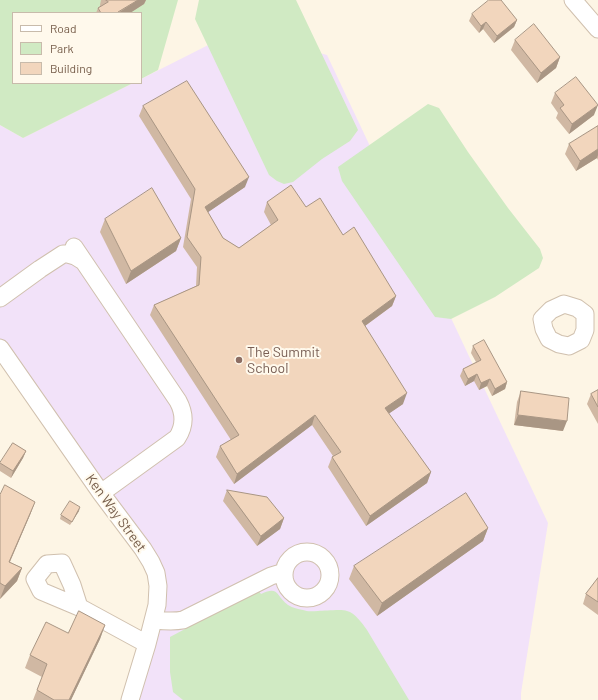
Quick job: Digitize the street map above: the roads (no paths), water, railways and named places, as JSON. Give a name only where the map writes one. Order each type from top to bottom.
[{"type":"street","points":[[573,0],[598,29]]},
{"type":"street","points":[[0,298],[63,254],[76,256],[79,254],[182,408],[183,423],[177,438],[101,493]]},
{"type":"street","name":"Ken Way Street","points":[[0,348],[101,493],[143,549],[156,573],[158,586],[157,605],[154,620],[130,700]]},
{"type":"street","points":[[154,620],[171,622],[183,620],[271,576],[284,572]]},
{"type":"street","points":[[79,607],[147,644]]},
{"type":"place","name":"The Summit School","points":[[239,360]]}]
